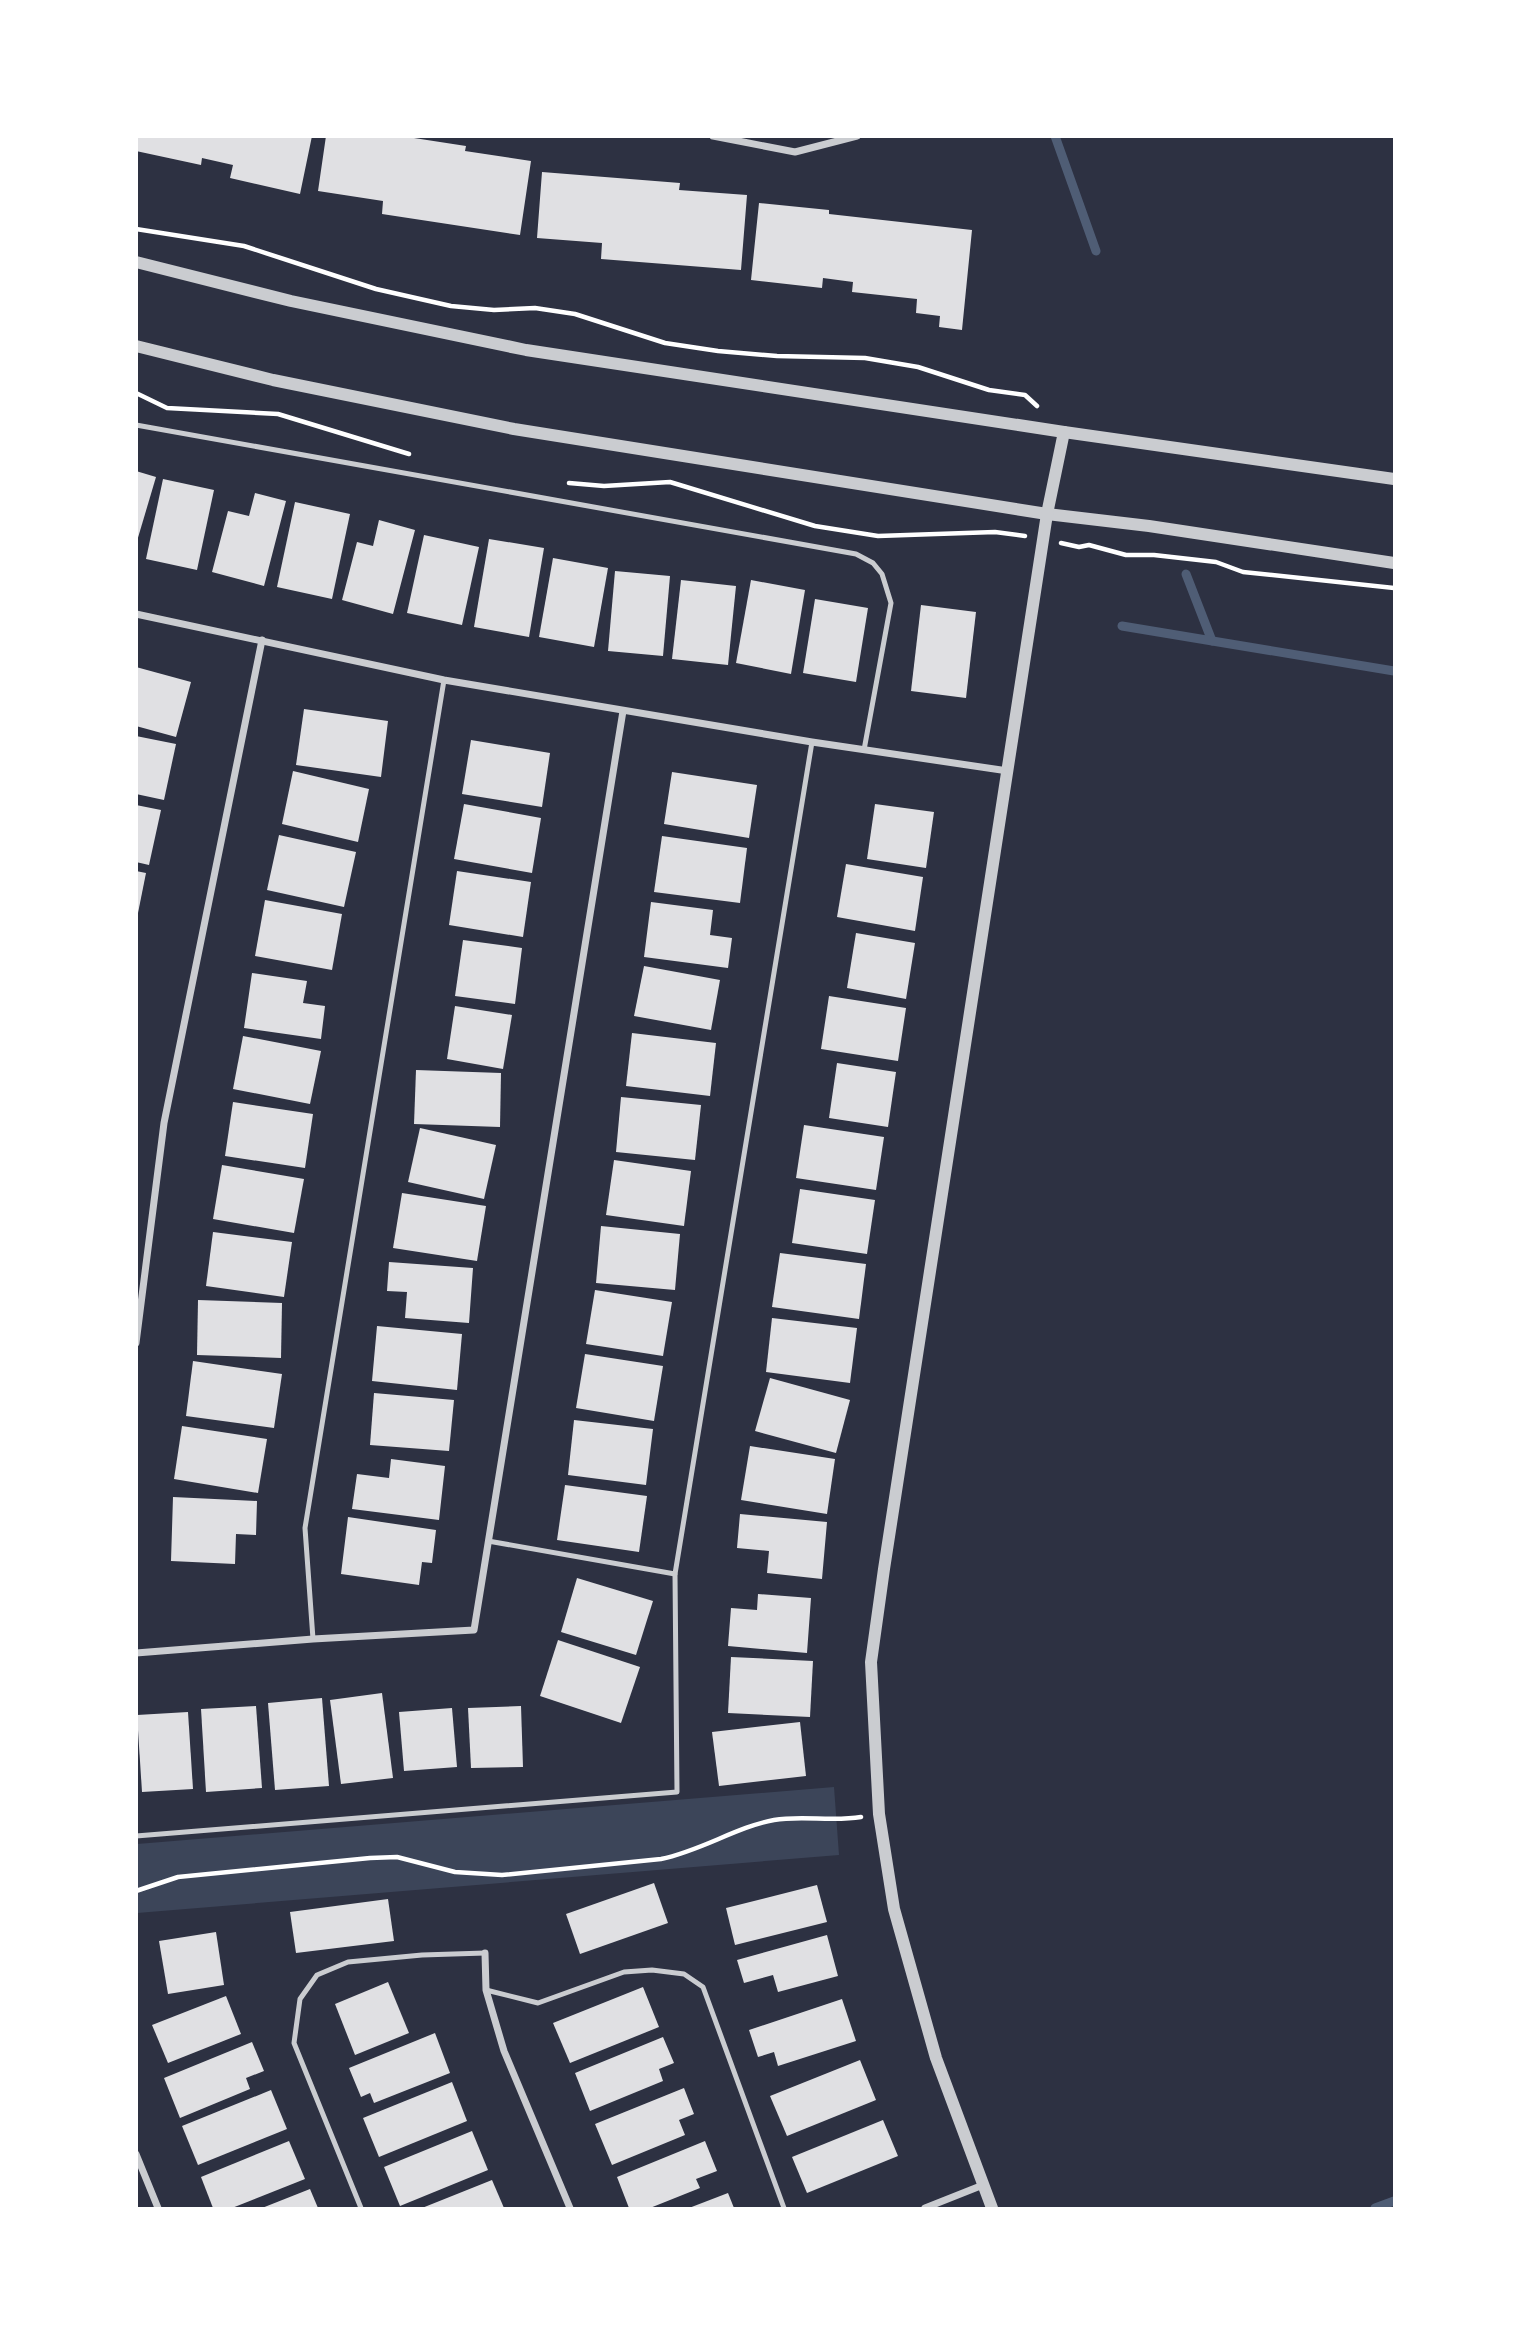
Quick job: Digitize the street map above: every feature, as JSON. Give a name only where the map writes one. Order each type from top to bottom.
[{"type":"street","points":[[713,136],[795,152],[857,136]]},
{"type":"street","points":[[136,262],[291,302],[526,350],[1064,432],[1395,479]]},
{"type":"street","points":[[136,346],[273,380],[514,429],[1047,514],[1149,526],[1395,563]]},
{"type":"street","points":[[992,2208],[936,2058],[894,1909],[879,1814],[871,1662],[1043,539],[1064,432]]},
{"type":"street","points":[[136,614],[444,680],[812,742],[1008,771]]},
{"type":"street","points":[[136,1343],[164,1123],[262,640]]},
{"type":"street","points":[[136,1653],[474,1630],[623,711]]},
{"type":"street","points":[[485,1953],[486,1990],[504,2051],[570,2208]]},
{"type":"street","points":[[136,2154],[158,2208]]},
{"type":"street","points":[[925,2208],[983,2185]]},
{"type":"lane","points":[[136,425],[856,554],[873,564],[882,575],[891,603],[864,750]]},
{"type":"lane","points":[[313,1639],[305,1528],[444,680]]},
{"type":"lane","points":[[136,1836],[677,1793],[675,1574],[812,742]]},
{"type":"lane","points":[[488,1541],[675,1574]]},
{"type":"lane","points":[[361,2208],[294,2043],[300,1998],[317,1975],[348,1962],[422,1955],[485,1953]]},
{"type":"lane","points":[[486,1990],[538,2003],[624,1972],[652,1970],[684,1975],[703,1987],[784,2208]]},
{"type":"path","points":[[136,229],[244,246],[376,289],[451,306],[494,310],[535,308],[575,314],[665,343],[718,351],[865,359],[918,367],[989,390],[1025,394],[1064,432]]},
{"type":"path","points":[[136,393],[167,408],[278,414],[410,455]]},
{"type":"path","points":[[564,482],[604,486],[670,482],[815,526],[878,536],[995,532],[1079,547],[1090,545],[1126,555],[1154,555],[1216,562],[1243,572],[1395,588]]},
{"type":"path","points":[[136,1891],[178,1877],[370,1858],[397,1857],[455,1872],[502,1875],[661,1859],[686,1854],[757,1824],[776,1820],[847,1820],[879,1814]]},
{"type":"shaded area","points":[[834,1787],[839,1855],[137,1913],[137,1844]]},
{"type":"building","points":[[136,136],[312,136],[300,194],[230,178],[233,165],[202,158],[201,165],[136,151]]},
{"type":"building","points":[[326,136],[401,136],[466,146],[465,151],[531,161],[520,235],[382,214],[383,201],[318,191]]},
{"type":"building","points":[[542,172],[680,183],[679,190],[747,195],[741,270],[601,259],[602,243],[537,238]]},
{"type":"building","points":[[759,203],[829,210],[829,214],[972,230],[962,330],[939,327],[940,316],[916,313],[917,299],[852,292],[853,282],[823,278],[822,288],[751,280]]},
{"type":"building","points":[[136,471],[156,477],[137,541],[136,540]]},
{"type":"building","points":[[163,479],[214,490],[197,570],[146,559]]},
{"type":"building","points":[[255,493],[286,501],[264,586],[212,572],[228,511],[249,516]]},
{"type":"building","points":[[295,502],[350,514],[332,599],[277,587]]},
{"type":"building","points":[[379,520],[415,530],[393,614],[342,600],[357,542],[373,546]]},
{"type":"building","points":[[424,535],[479,547],[462,625],[407,613]]},
{"type":"building","points":[[489,539],[544,548],[529,637],[474,627]]},
{"type":"building","points":[[553,558],[608,568],[594,647],[539,637]]},
{"type":"building","points":[[615,571],[670,576],[663,656],[608,651]]},
{"type":"building","points":[[681,580],[736,586],[728,665],[672,659]]},
{"type":"building","points":[[751,580],[805,590],[791,674],[736,663]]},
{"type":"building","points":[[815,599],[868,608],[856,682],[803,673]]},
{"type":"building","points":[[921,605],[976,612],[966,698],[911,691]]},
{"type":"building","points":[[136,667],[191,682],[176,737],[136,726]]},
{"type":"building","points":[[304,709],[388,721],[381,777],[296,765]]},
{"type":"building","points":[[136,736],[176,744],[164,800],[136,794]]},
{"type":"building","points":[[471,740],[550,753],[542,807],[462,794]]},
{"type":"building","points":[[293,771],[369,789],[358,842],[282,824]]},
{"type":"building","points":[[672,772],[757,785],[749,838],[664,824]]},
{"type":"building","points":[[464,804],[541,818],[532,873],[454,859]]},
{"type":"building","points":[[875,804],[934,812],[926,868],[867,859]]},
{"type":"building","points":[[136,805],[161,810],[149,865],[136,862]]},
{"type":"building","points":[[279,835],[356,852],[344,907],[267,890]]},
{"type":"building","points":[[662,836],[747,848],[740,903],[654,892]]},
{"type":"building","points":[[846,864],[923,877],[915,931],[837,917]]},
{"type":"building","points":[[136,871],[146,873],[138,913],[136,912]]},
{"type":"building","points":[[457,871],[531,882],[523,937],[449,925]]},
{"type":"building","points":[[265,900],[342,914],[332,970],[255,956]]},
{"type":"building","points":[[651,902],[713,910],[710,935],[732,938],[728,968],[644,957]]},
{"type":"building","points":[[856,933],[915,943],[906,999],[847,988]]},
{"type":"building","points":[[463,940],[522,948],[515,1004],[455,996]]},
{"type":"building","points":[[644,966],[720,980],[711,1030],[634,1016]]},
{"type":"building","points":[[252,973],[307,981],[303,1003],[325,1006],[321,1039],[244,1028]]},
{"type":"building","points":[[829,996],[906,1008],[898,1061],[821,1049]]},
{"type":"building","points":[[455,1006],[512,1015],[503,1069],[447,1059]]},
{"type":"building","points":[[632,1033],[716,1043],[710,1096],[626,1086]]},
{"type":"building","points":[[243,1036],[321,1051],[310,1104],[233,1089]]},
{"type":"building","points":[[837,1063],[896,1072],[888,1127],[829,1118]]},
{"type":"building","points":[[416,1070],[501,1073],[500,1127],[414,1124]]},
{"type":"building","points":[[621,1097],[701,1105],[695,1160],[616,1152]]},
{"type":"building","points":[[233,1102],[313,1114],[305,1168],[225,1156]]},
{"type":"building","points":[[804,1125],[884,1137],[876,1190],[796,1178]]},
{"type":"building","points":[[420,1128],[496,1145],[484,1199],[408,1182]]},
{"type":"building","points":[[614,1160],[691,1171],[684,1226],[606,1215]]},
{"type":"building","points":[[222,1165],[304,1179],[294,1233],[213,1219]]},
{"type":"building","points":[[800,1189],[875,1200],[867,1254],[792,1243]]},
{"type":"building","points":[[402,1193],[486,1206],[477,1261],[393,1248]]},
{"type":"building","points":[[601,1226],[680,1234],[675,1290],[596,1283]]},
{"type":"building","points":[[213,1232],[292,1242],[284,1297],[206,1286]]},
{"type":"building","points":[[780,1253],[866,1264],[859,1319],[772,1307]]},
{"type":"building","points":[[389,1262],[473,1268],[469,1323],[405,1318],[407,1292],[387,1291]]},
{"type":"building","points":[[595,1290],[672,1302],[663,1356],[586,1344]]},
{"type":"building","points":[[198,1300],[282,1303],[281,1358],[197,1355]]},
{"type":"building","points":[[772,1318],[857,1328],[850,1383],[766,1372]]},
{"type":"building","points":[[377,1326],[462,1334],[457,1390],[372,1381]]},
{"type":"building","points":[[585,1354],[663,1366],[654,1421],[576,1408]]},
{"type":"building","points":[[193,1361],[282,1374],[274,1428],[186,1416]]},
{"type":"building","points":[[770,1378],[850,1400],[836,1453],[755,1431]]},
{"type":"building","points":[[374,1393],[454,1400],[449,1451],[370,1445]]},
{"type":"building","points":[[574,1420],[653,1429],[646,1485],[568,1475]]},
{"type":"building","points":[[182,1426],[267,1439],[258,1493],[174,1479]]},
{"type":"building","points":[[750,1446],[835,1459],[827,1514],[741,1500]]},
{"type":"building","points":[[391,1459],[445,1466],[439,1520],[352,1509],[357,1474],[389,1478]]},
{"type":"building","points":[[565,1485],[647,1496],[639,1552],[557,1540]]},
{"type":"building","points":[[173,1497],[257,1501],[256,1535],[236,1534],[235,1564],[171,1561]]},
{"type":"building","points":[[740,1514],[827,1522],[822,1579],[767,1573],[769,1551],[737,1548]]},
{"type":"building","points":[[348,1517],[436,1530],[432,1563],[422,1562],[419,1585],[341,1574]]},
{"type":"building","points":[[577,1578],[653,1601],[636,1655],[561,1632]]},
{"type":"building","points":[[758,1594],[811,1598],[807,1653],[728,1646],[731,1608],[757,1610]]},
{"type":"building","points":[[558,1640],[640,1667],[621,1723],[540,1696]]},
{"type":"building","points":[[731,1657],[813,1661],[810,1717],[728,1713]]},
{"type":"building","points":[[382,1693],[393,1778],[341,1784],[330,1700]]},
{"type":"building","points":[[322,1698],[329,1786],[275,1790],[268,1703]]},
{"type":"building","points":[[256,1706],[262,1788],[206,1792],[201,1709]]},
{"type":"building","points":[[521,1706],[523,1767],[471,1768],[468,1708]]},
{"type":"building","points":[[452,1708],[457,1767],[404,1771],[399,1712]]},
{"type":"building","points":[[188,1712],[193,1789],[142,1792],[137,1715]]},
{"type":"building","points":[[800,1722],[806,1776],[719,1786],[712,1732]]},
{"type":"building","points":[[654,1883],[668,1923],[580,1954],[566,1914]]},
{"type":"building","points":[[817,1885],[827,1922],[735,1945],[726,1908]]},
{"type":"building","points":[[388,1899],[394,1941],[296,1953],[290,1912]]},
{"type":"building","points":[[216,1932],[224,1985],[168,1994],[159,1941]]},
{"type":"building","points":[[827,1935],[838,1976],[778,1992],[773,1975],[744,1983],[737,1960]]},
{"type":"building","points":[[388,1982],[409,2033],[355,2055],[335,2004]]},
{"type":"building","points":[[643,1987],[659,2027],[570,2063],[553,2023]]},
{"type":"building","points":[[226,1996],[241,2034],[168,2063],[152,2025]]},
{"type":"building","points":[[842,1999],[856,2041],[778,2066],[774,2052],[758,2057],[749,2030]]},
{"type":"building","points":[[435,2033],[450,2073],[374,2103],[370,2093],[361,2097],[349,2068]]},
{"type":"building","points":[[663,2037],[674,2063],[659,2069],[663,2081],[590,2111],[575,2073]]},
{"type":"building","points":[[252,2042],[264,2071],[246,2078],[250,2089],[180,2118],[164,2078]]},
{"type":"building","points":[[860,2060],[876,2100],[787,2136],[770,2096]]},
{"type":"building","points":[[452,2082],[467,2121],[379,2157],[363,2118]]},
{"type":"building","points":[[684,2088],[694,2114],[679,2120],[685,2135],[612,2165],[595,2124]]},
{"type":"building","points":[[271,2090],[287,2129],[198,2165],[182,2126]]},
{"type":"building","points":[[883,2120],[898,2156],[807,2193],[792,2157]]},
{"type":"building","points":[[472,2131],[488,2170],[400,2206],[384,2167]]},
{"type":"building","points":[[289,2141],[305,2179],[232,2208],[213,2208],[201,2177]]},
{"type":"building","points":[[705,2141],[717,2171],[696,2179],[700,2188],[650,2208],[629,2208],[617,2177]]},
{"type":"building","points":[[492,2180],[504,2208],[422,2208]]},
{"type":"building","points":[[310,2189],[318,2208],[262,2208]]},
{"type":"building","points":[[728,2193],[734,2208],[689,2208]]},
{"type":"waterway","points":[[1055,136],[1096,251]]},
{"type":"waterway","points":[[1186,574],[1212,641]]},
{"type":"waterway","points":[[1122,626],[1394,671]]},
{"type":"waterway","points":[[1375,2208],[1394,2201]]}]
